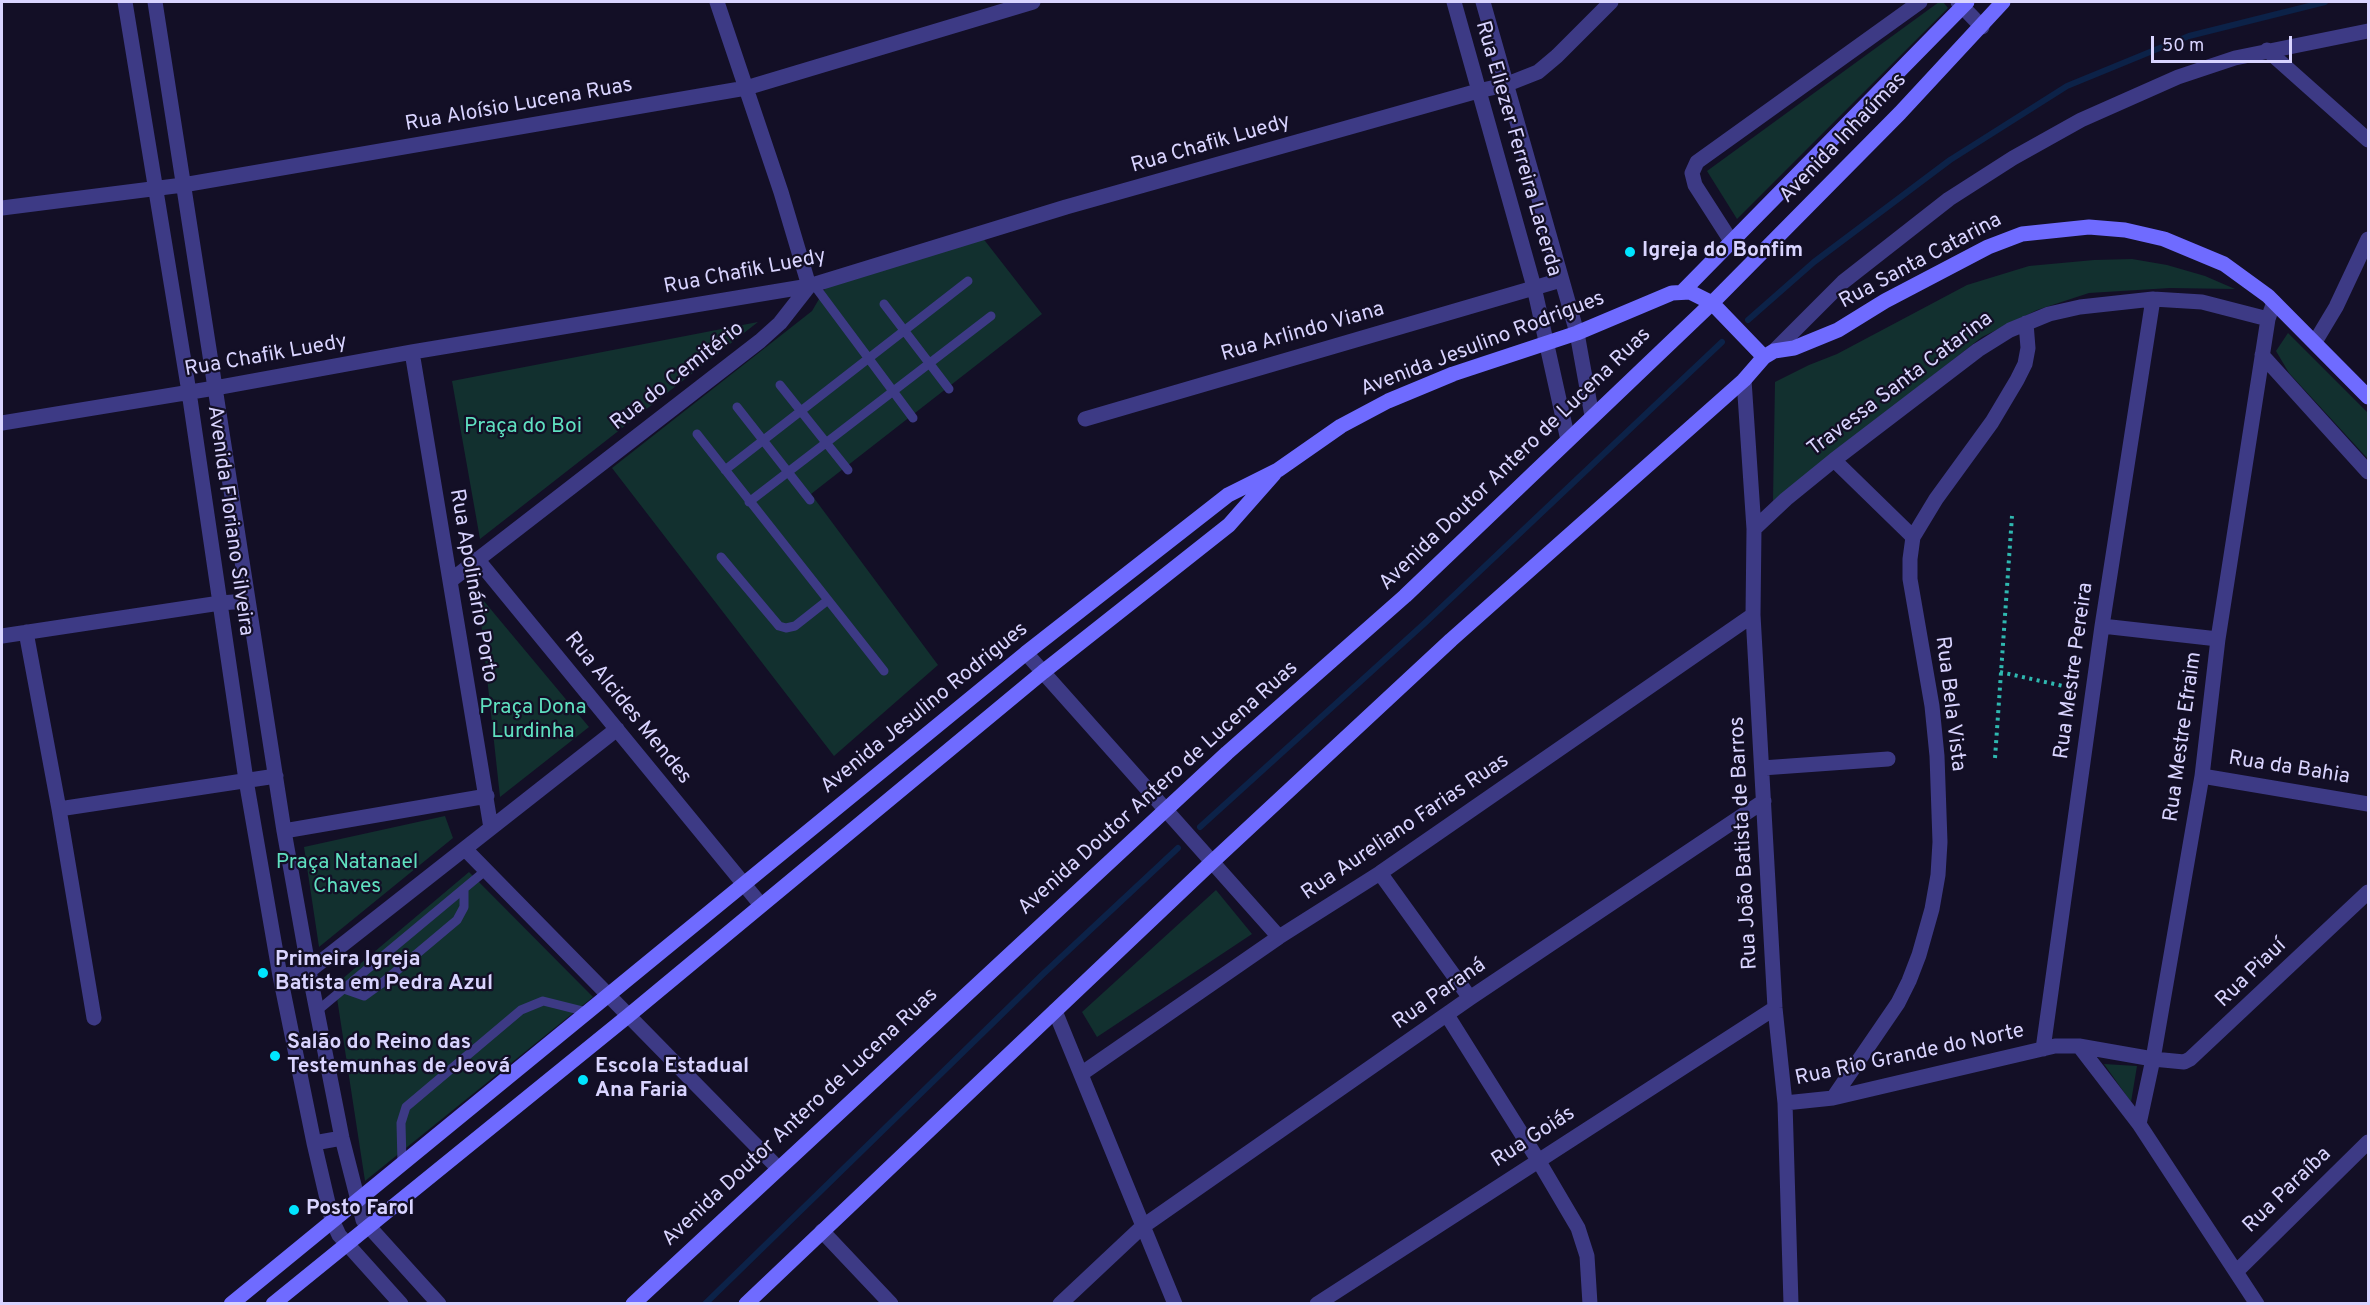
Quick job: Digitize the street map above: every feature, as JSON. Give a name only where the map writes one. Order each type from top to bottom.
[{"type":"street","name":"Avenida Floriano Silveira","points":[[124,2],[189,392],[246,780],[280,976],[314,1143],[332,1220],[347,1245],[401,1304]]},
{"type":"street","name":"Avenida Floriano Silveira","points":[[155,2],[284,831],[342,1138],[363,1220],[439,1304]]},
{"type":"street","points":[[717,2],[812,285]]},
{"type":"street","name":"Rua Aloísio Lucena Ruas","points":[[2,208],[183,185],[746,88],[1033,2]]},
{"type":"street","name":"Rua Eliezer Ferreira Lacerda","points":[[1454,2],[1534,287],[1568,440]]},
{"type":"street","name":"Rua Eliezer Ferreira Lacerda","points":[[1482,2],[1576,333],[1592,416]]},
{"type":"street","name":"Rua Chafik Luedy","points":[[2,423],[216,388],[412,351],[812,285],[1066,207],[1505,85],[1538,72],[1551,62],[1611,2]]},
{"type":"street","points":[[1731,241],[1695,185],[1692,173],[1697,162],[1920,2]]},
{"type":"street","name":"Avenida Inhaúmas","points":[[1712,303],[1892,121],[2003,2]]},
{"type":"street","points":[[1963,3],[1982,27]]},
{"type":"street","name":"Avenida Inhaúmas","points":[[1683,291],[1963,3]]},
{"type":"street","points":[[746,1304],[1450,640],[1744,380],[1824,300],[1873,257],[1949,199],[2013,158],[2130,96],[2235,58],[2368,31]]},
{"type":"street","points":[[2267,50],[2368,140]]},
{"type":"street","name":"Rua Santa Catarina","points":[[1769,354],[1794,348],[1838,330],[1885,301],[1988,247],[2022,234],[2089,227],[2125,230],[2164,239],[2224,264],[2246,278],[2274,302],[2368,397]]},
{"type":"street","points":[[2314,342],[2336,307],[2368,239]]},
{"type":"street","name":"Rua Arlindo Viana","points":[[1085,419],[1561,280]]},
{"type":"street","name":"Rua do Cemitério","points":[[450,580],[760,341],[780,323],[812,285]]},
{"type":"street","points":[[1683,291],[1701,296],[1712,303],[1769,354]]},
{"type":"street","name":"Avenida Jesulino Rodrigues","points":[[608,994],[1026,653],[1219,501],[1278,470],[1341,426],[1388,401],[1453,374],[1576,333],[1683,291]]},
{"type":"street","name":"Travessa Santa Catarina","points":[[1754,530],[1786,499],[1834,460],[1978,350],[2026,323],[2080,307],[2153,299],[2202,302],[2268,319]]},
{"type":"street","name":"Rua Mestre Pereira","points":[[2043,1049],[2092,692],[2153,299]]},
{"type":"street","name":"Rua Mestre Efraim","points":[[2139,1124],[2153,1059],[2202,776],[2218,639],[2262,355],[2268,319],[2274,302]]},
{"type":"street","name":"Avenida Doutor Antero de Lucena Ruas","points":[[633,1304],[1227,753],[1405,596],[1712,303]]},
{"type":"street","name":"Rua Bela Vista","points":[[1833,1098],[1898,1003],[1909,981],[1932,909],[1938,875],[1940,842],[1937,756],[1932,706],[1910,579],[1913,537],[1936,499],[1992,422],[2017,380],[2025,364],[2028,348],[2026,323]]},
{"type":"street","name":"Rua Apolinário Porto","points":[[412,351],[491,828]]},
{"type":"street","points":[[2262,355],[2368,472]]},
{"type":"street","name":"Rua João Batista de Barros","points":[[1744,380],[1754,530],[1753,615],[1775,1008],[1785,1103],[1791,1304]]},
{"type":"street","points":[[1834,460],[1913,537]]},
{"type":"street","name":"Avenida Jesulino Rodrigues","points":[[628,1016],[1043,672],[1228,525],[1278,470]]},
{"type":"street","name":"Rua Alcides Mendes","points":[[477,559],[761,905]]},
{"type":"street","points":[[2,636],[220,603],[247,601]]},
{"type":"street","name":"Rua Aureliano Farias Ruas","points":[[1081,1074],[1279,937],[1380,873],[1753,615]]},
{"type":"street","points":[[2102,626],[2218,639]]},
{"type":"street","points":[[26,632],[94,1018]]},
{"type":"street","points":[[1026,653],[1279,937]]},
{"type":"street","points":[[280,976],[309,971],[617,729]]},
{"type":"street","points":[[1762,768],[1888,759]]},
{"type":"street","points":[[59,809],[276,776]]},
{"type":"street","name":"Rua da Bahia","points":[[2202,776],[2368,804]]},
{"type":"street","points":[[284,831],[487,796]]},
{"type":"street","name":"Rua Paraná","points":[[1060,1304],[1142,1227],[1470,998],[1764,801]]},
{"type":"street","points":[[465,849],[778,1168]]},
{"type":"street","points":[[1380,873],[1470,998]]},
{"type":"street","name":"Rua Piauí","points":[[2079,1046],[2184,1062],[2197,1055],[2368,892]]},
{"type":"street","points":[[231,1304],[608,994]]},
{"type":"street","name":"Rua Goiás","points":[[1317,1304],[1775,1008]]},
{"type":"street","points":[[1055,1011],[1175,1304]]},
{"type":"street","points":[[1447,1015],[1578,1228],[1584,1244],[1590,1304]]},
{"type":"street","points":[[273,1304],[628,1016]]},
{"type":"street","points":[[2079,1046],[2139,1124],[2257,1304]]},
{"type":"street","name":"Rua Rio Grande do Norte","points":[[1785,1103],[1833,1098],[2043,1049],[2079,1046]]},
{"type":"street","points":[[314,1143],[342,1138]]},
{"type":"street","name":"Rua Paraíba","points":[[2237,1271],[2368,1142]]},
{"type":"street","points":[[822,1231],[891,1304]]},
{"type":"lane","points":[[725,470],[968,281]]},
{"type":"lane","points":[[812,285],[913,418]]},
{"type":"lane","points":[[884,304],[949,389]]},
{"type":"lane","points":[[749,502],[991,316]]},
{"type":"lane","points":[[780,385],[848,470]]},
{"type":"lane","points":[[737,407],[810,500]]},
{"type":"lane","points":[[698,434],[749,502],[884,671]]},
{"type":"lane","points":[[721,557],[779,626],[786,628],[795,626],[828,600]]},
{"type":"lane","points":[[317,1011],[485,871]]},
{"type":"lane","points":[[344,989],[364,996],[407,962],[460,917],[464,907],[464,889]]},
{"type":"lane","points":[[402,1164],[400,1123],[406,1107],[521,1010],[543,1001],[587,1012]]},
{"type":"path","points":[[1995,758],[2012,516]]},
{"type":"path","points":[[2000,672],[2092,692]]},
{"type":"green space","points":[[1939,2],[1943,2],[1948,8],[1737,219],[1707,171]]},
{"type":"green space","points":[[982,237],[1042,314],[811,494],[938,665],[834,756],[612,468],[812,311],[829,282]]},
{"type":"green space","points":[[2132,259],[2167,265],[2205,276],[2235,289],[2170,288],[2089,293],[2037,310],[1982,337],[1773,501],[1775,382],[1837,354],[1967,285],[2029,266]]},
{"type":"green space","name":"Praça do Boi","points":[[758,322],[480,539],[452,381]]},
{"type":"green space","points":[[2288,333],[2368,413],[2368,459],[2289,373],[2276,351]]},
{"type":"green space","name":"Praça Dona Lurdinha","points":[[478,594],[589,727],[500,797]]},
{"type":"green space","name":"Praça Natanael Chaves","points":[[445,816],[453,838],[319,947],[304,847]]},
{"type":"green space","name":"Praça Natanael Chaves","points":[[469,872],[593,997],[365,1181],[335,985]]},
{"type":"green space","points":[[1216,890],[1252,934],[1097,1037],[1082,1012]]},
{"type":"green space","points":[[2104,1064],[2137,1066],[2131,1102]]},
{"type":"waterway","points":[[1748,320],[1814,262],[1950,160],[2067,86],[2189,36],[2325,2]]},
{"type":"waterway","points":[[1200,827],[1426,622],[1722,342]]},
{"type":"waterway","points":[[705,1304],[1041,976],[1178,848]]},
{"type":"place","name":"Igreja do Bonfim","points":[[1630,252]]},
{"type":"place","name":"Primeira Igreja Batista em Pedra Azul","points":[[263,973]]},
{"type":"place","name":"Salão do Reino das Testemunhas de Jeová","points":[[275,1056]]},
{"type":"place","name":"Escola Estadual Ana Faria","points":[[583,1080]]},
{"type":"place","name":"Posto Farol","points":[[294,1210]]}]
